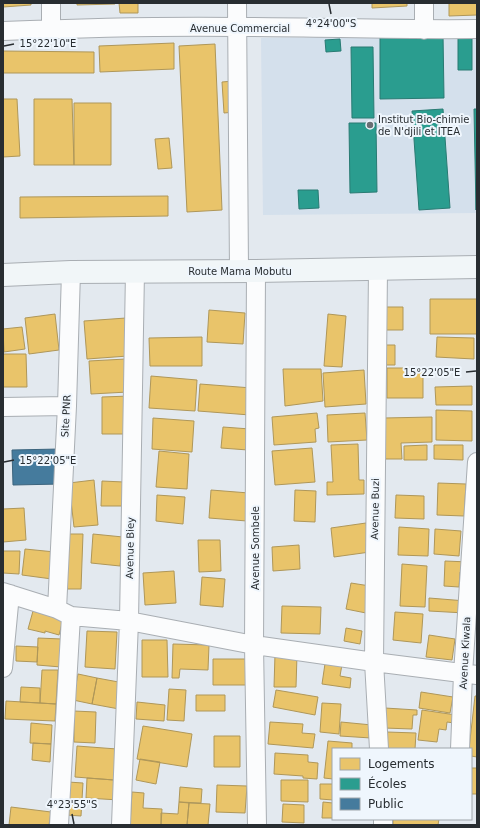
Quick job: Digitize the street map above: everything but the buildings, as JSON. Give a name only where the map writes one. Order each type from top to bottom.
[{"type":"street","points":[[51,3],[51,29]]},
{"type":"street","name":"Avenue Sombele","points":[[237,3],[248,271],[257,825]]},
{"type":"street","points":[[424,3],[424,30]]},
{"type":"street","name":"Avenue Commercial","points":[[3,31],[237,27],[424,30],[477,29]]},
{"type":"street","name":"Route Mama Mobutu","points":[[3,275],[135,270],[248,271],[477,267]]},
{"type":"street","name":"Avenue Buzi","points":[[378,269],[374,662],[379,748]]},
{"type":"street","name":"Avenue Biey","points":[[121,825],[129,621],[135,270]]},
{"type":"street","name":"Site PNR","points":[[59,825],[71,272]]},
{"type":"street","points":[[3,407],[67,406]]},
{"type":"street","name":"Avenue Kiwala","points":[[460,748],[470,674],[477,462]]},
{"type":"street","points":[[3,668],[7,593],[64,613],[129,621],[254,645],[470,674]]},
{"type":"shaded area","name":"Institut Bio-chimie de N'djili et ITEA","points":[[477,36],[477,213],[263,215],[261,38]]},
{"type":"place","name":"Institut Bio-chimie de N'djili et ITEA","points":[[370,125]]}]
